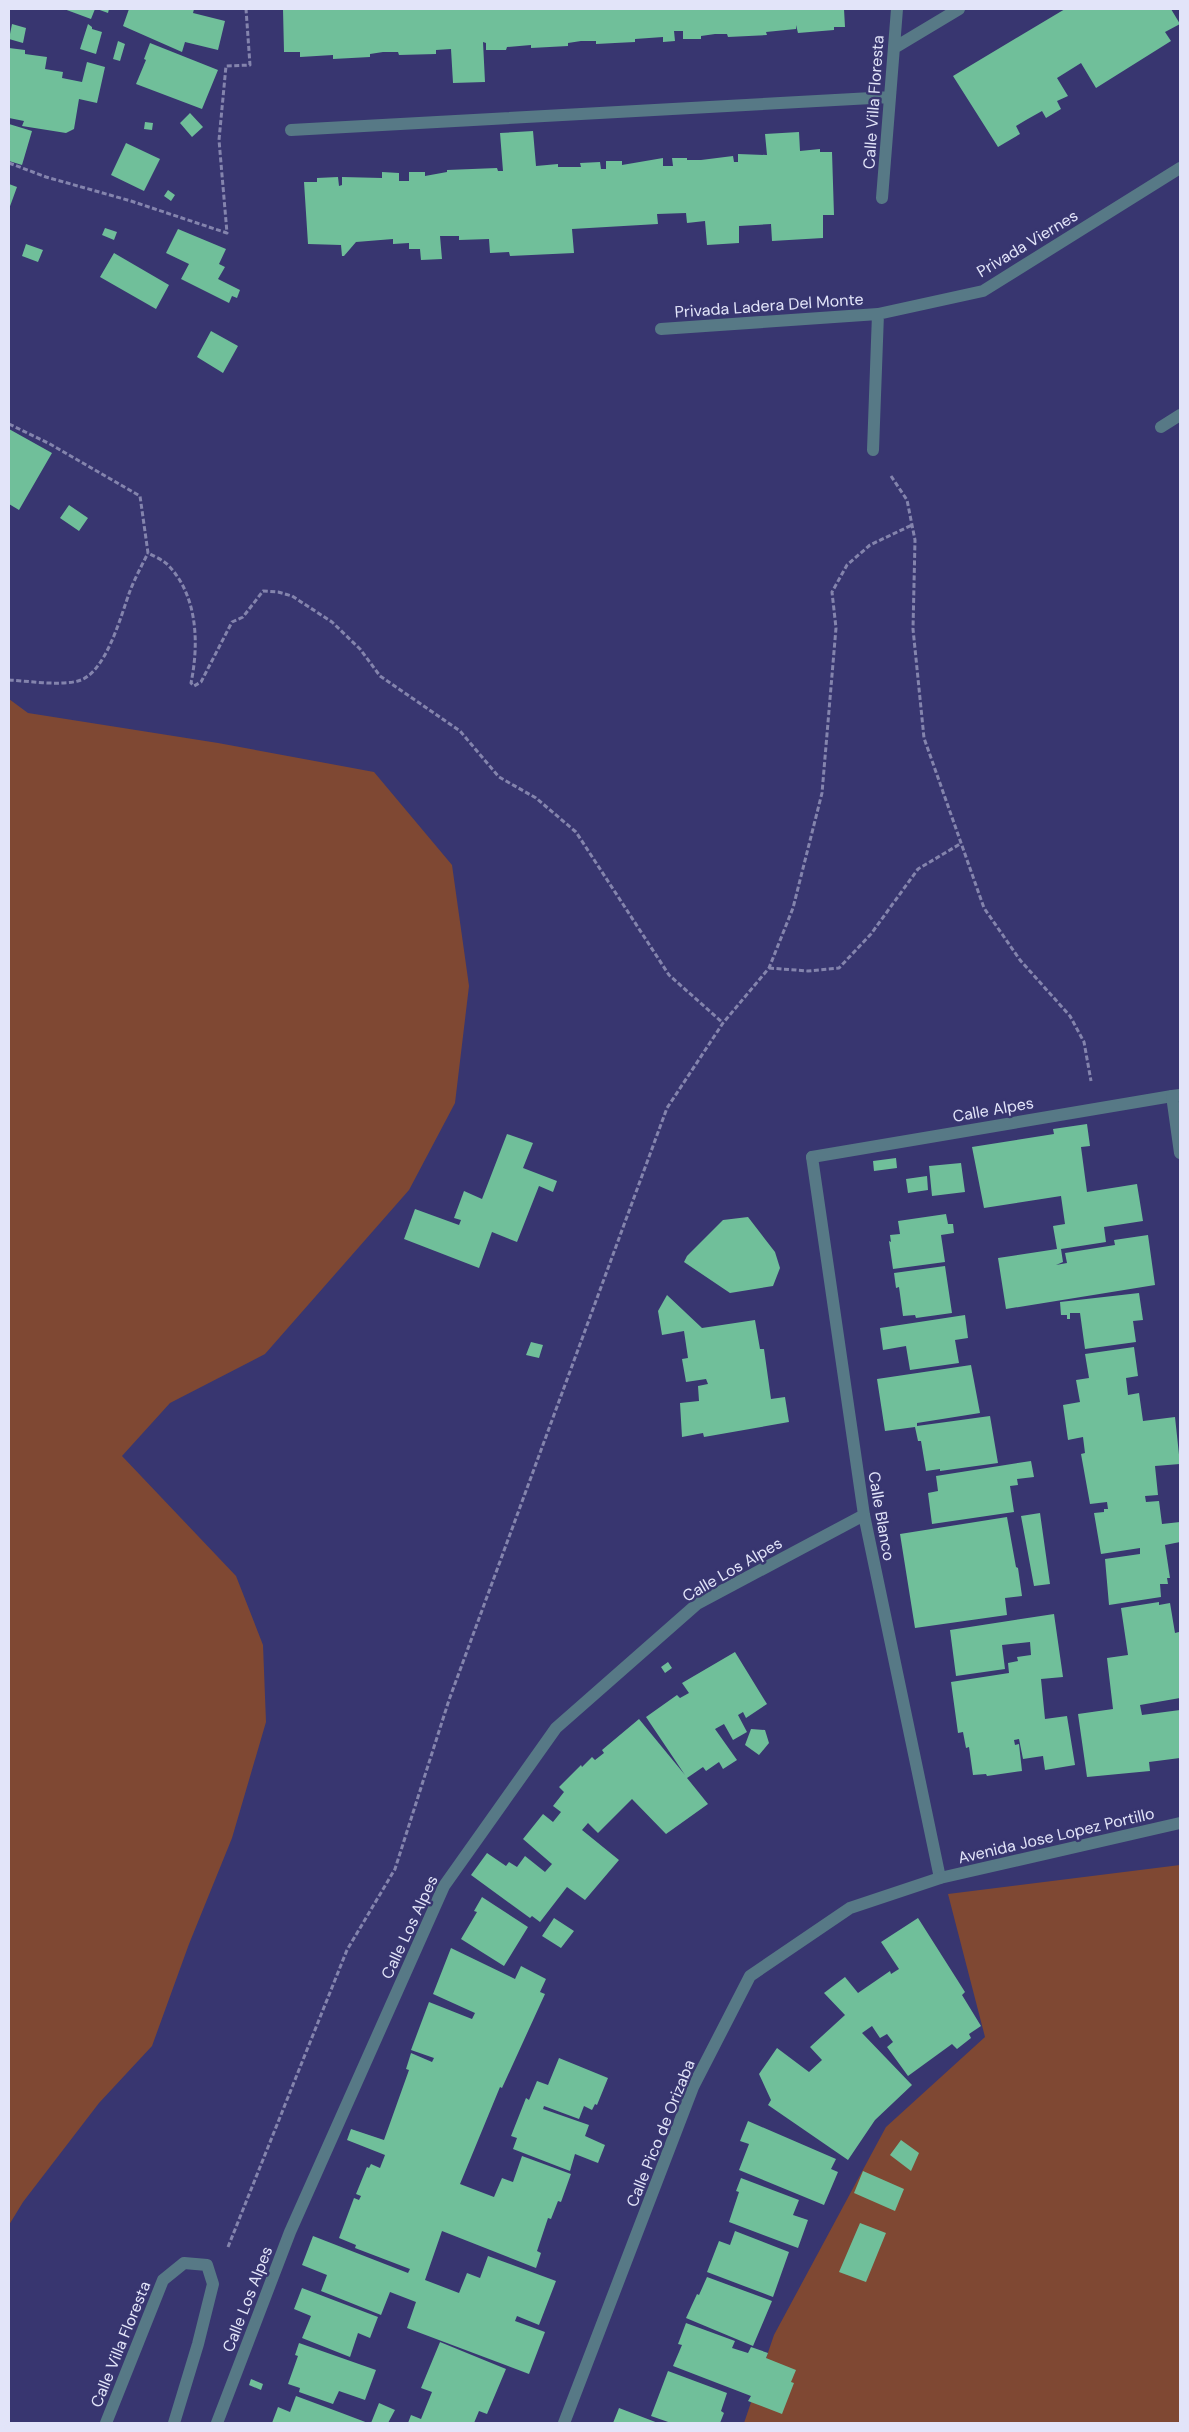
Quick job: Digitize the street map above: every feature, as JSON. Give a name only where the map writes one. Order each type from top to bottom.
[{"type":"street","name":"Calle Villa Floresta","points":[[882,198],[897,9]]},
{"type":"street","points":[[894,48],[960,9]]},
{"type":"street","points":[[291,130],[890,97]]},
{"type":"street","name":"Privada Viernes","points":[[878,314],[983,291],[1180,168]]},
{"type":"street","points":[[873,450],[878,314]]},
{"type":"street","name":"Privada Ladera Del Monte","points":[[661,328],[878,314]]},
{"type":"street","points":[[1161,427],[1180,415]]},
{"type":"street","points":[[1176,1095],[1180,1153]]},
{"type":"street","name":"Calle Alpes","points":[[812,1157],[1176,1095]]},
{"type":"street","name":"Calle Blanco","points":[[812,1157],[864,1516],[940,1878]]},
{"type":"street","name":"Calle Los Alpes","points":[[217,2423],[290,2232],[444,1886],[556,1728],[697,1604],[864,1516]]},
{"type":"street","name":"Avenida Jose Lopez Portillo","points":[[940,1878],[1180,1823]]},
{"type":"street","name":"Calle Pico de Orizaba","points":[[564,2423],[693,2087],[750,1976],[850,1908],[940,1878]]},
{"type":"street","name":"Calle Villa Floresta","points":[[106,2423],[163,2280],[184,2263],[206,2265],[213,2284]]},
{"type":"street","points":[[174,2423],[198,2344],[213,2284]]},
{"type":"path","points":[[9,163],[46,178],[131,200],[227,233],[219,140],[226,66],[250,65],[246,9]]},
{"type":"path","points":[[9,424],[50,444],[140,496],[148,553],[130,590],[112,641],[98,666],[79,681],[9,680]]},
{"type":"path","points":[[891,476],[908,500],[915,540],[913,629],[924,738],[984,908],[1020,960],[1070,1016],[1084,1042],[1096,1108]]},
{"type":"path","points":[[213,2284],[347,1950],[395,1869],[449,1700],[668,1108],[723,1023],[770,968],[793,908],[822,793],[836,628],[832,592],[847,565],[870,545],[912,525]]},
{"type":"path","points":[[148,553],[167,564],[188,595],[195,630],[196,661],[192,683],[194,686],[201,682],[232,622],[243,617],[263,591],[278,592],[292,596],[332,622],[360,649],[380,676],[460,731],[499,776],[536,798],[576,832],[669,975],[723,1023]]},
{"type":"path","points":[[770,968],[808,971],[839,968],[871,934],[918,869],[960,844]]},
{"type":"shaded area","points":[[9,699],[28,713],[218,743],[374,772],[452,865],[469,986],[455,1103],[409,1190],[265,1354],[170,1403],[122,1456],[236,1576],[263,1645],[266,1722],[232,1838],[189,1944],[152,2046],[99,2103],[23,2202],[9,2225]]},
{"type":"shaded area","points":[[1180,1865],[1180,2423],[744,2423],[774,2335],[886,2127],[985,2037],[948,1894]]},
{"type":"building","points":[[64,9],[95,9],[91,19]]},
{"type":"building","points":[[97,9],[109,9],[108,13]]},
{"type":"building","points":[[129,9],[194,9],[193,13],[225,21],[218,50],[185,42],[182,52],[123,26]]},
{"type":"building","points":[[283,9],[844,9],[845,27],[834,27],[834,30],[798,33],[796,25],[796,29],[766,32],[767,35],[728,37],[727,34],[715,34],[701,36],[701,39],[683,39],[683,31],[674,31],[675,41],[663,42],[663,37],[635,39],[635,42],[596,44],[596,41],[581,41],[568,43],[568,46],[531,48],[531,45],[507,47],[506,50],[486,50],[486,43],[483,42],[485,82],[453,83],[451,49],[436,50],[436,54],[399,55],[398,52],[383,52],[370,54],[370,57],[333,59],[333,55],[300,57],[300,52],[284,52]]},
{"type":"building","points":[[1065,9],[1171,9],[1180,24],[1165,32],[1171,41],[1096,88],[1081,63],[1057,78],[1068,96],[1057,101],[1061,109],[1046,118],[1042,111],[1016,126],[1020,134],[998,147],[953,76]]},
{"type":"building","points":[[12,24],[26,28],[23,43],[9,39]]},
{"type":"building","points":[[88,24],[92,29],[102,32],[96,54],[80,49]]},
{"type":"building","points":[[118,41],[125,44],[120,61],[113,59]]},
{"type":"building","points":[[150,43],[218,70],[202,109],[136,84],[146,60],[144,59]]},
{"type":"building","points":[[9,48],[25,50],[25,54],[47,57],[45,69],[63,72],[62,78],[82,82],[87,62],[105,67],[97,103],[79,99],[74,129],[66,133],[22,126],[24,121],[9,118]]},
{"type":"building","points":[[190,113],[203,127],[192,137],[180,123]]},
{"type":"building","points":[[145,122],[153,123],[152,130],[144,129]]},
{"type":"building","points":[[9,124],[32,131],[22,165],[9,161]]},
{"type":"building","points":[[533,131],[536,166],[558,164],[558,167],[581,167],[580,163],[600,162],[601,169],[606,169],[606,161],[622,161],[622,165],[663,158],[663,166],[673,166],[672,158],[701,160],[733,156],[734,162],[738,162],[738,154],[767,155],[765,134],[799,132],[800,151],[820,149],[820,152],[832,152],[834,215],[823,215],[823,238],[772,241],[771,224],[739,226],[739,243],[707,245],[705,221],[687,223],[686,213],[657,214],[658,224],[572,229],[574,253],[510,256],[509,252],[490,253],[489,239],[459,240],[459,236],[440,236],[442,259],[421,260],[420,249],[409,249],[409,243],[393,244],[393,239],[356,242],[344,256],[342,256],[341,245],[308,244],[304,182],[317,182],[317,178],[338,177],[339,186],[342,185],[342,177],[382,178],[382,172],[399,173],[399,181],[409,181],[409,172],[425,172],[425,176],[447,172],[447,170],[497,168],[498,171],[503,171],[500,133]]},
{"type":"building","points":[[126,143],[160,159],[144,191],[111,175]]},
{"type":"building","points":[[9,184],[17,187],[9,209]]},
{"type":"building","points":[[168,190],[175,195],[171,201],[164,196]]},
{"type":"building","points":[[105,228],[117,232],[114,240],[102,235]]},
{"type":"building","points":[[178,229],[226,249],[219,264],[225,267],[218,279],[240,290],[237,298],[232,296],[229,303],[181,279],[189,264],[166,253]]},
{"type":"building","points":[[26,244],[43,250],[38,262],[22,256]]},
{"type":"building","points":[[114,253],[169,285],[156,309],[100,277]]},
{"type":"building","points":[[211,331],[238,346],[223,373],[197,357]]},
{"type":"building","points":[[9,429],[52,453],[19,510],[9,504]]},
{"type":"building","points":[[69,505],[88,518],[79,531],[60,518]]},
{"type":"building","points":[[1087,1124],[1090,1146],[1081,1147],[1087,1192],[1137,1184],[1143,1221],[1104,1227],[1106,1242],[1061,1249],[1063,1262],[1056,1265],[1067,1263],[1065,1253],[1115,1245],[1114,1240],[1148,1235],[1155,1285],[1006,1309],[998,1258],[1057,1249],[1053,1226],[1065,1224],[1061,1196],[984,1208],[972,1147],[1054,1134],[1053,1129]]},
{"type":"building","points":[[507,1134],[533,1143],[523,1168],[557,1181],[553,1192],[539,1186],[517,1242],[492,1232],[479,1268],[404,1239],[415,1209],[459,1225],[461,1220],[454,1218],[464,1191],[482,1199]]},
{"type":"building","points":[[896,1158],[897,1168],[874,1171],[873,1161]]},
{"type":"building","points":[[961,1163],[965,1192],[932,1196],[929,1166]]},
{"type":"building","points":[[927,1176],[928,1190],[908,1193],[906,1179]]},
{"type":"building","points":[[946,1214],[948,1224],[953,1224],[954,1233],[941,1235],[945,1262],[893,1269],[889,1241],[891,1242],[890,1235],[900,1234],[898,1221]]},
{"type":"building","points":[[748,1217],[775,1252],[780,1268],[773,1286],[730,1293],[684,1262],[687,1256],[723,1220]]},
{"type":"building","points":[[945,1266],[952,1313],[916,1318],[915,1315],[903,1316],[899,1287],[896,1288],[894,1273]]},
{"type":"building","points":[[1139,1293],[1143,1320],[1133,1321],[1136,1342],[1085,1349],[1080,1313],[1070,1313],[1070,1319],[1067,1319],[1067,1315],[1061,1315],[1060,1302]]},
{"type":"building","points":[[667,1295],[702,1328],[755,1320],[760,1349],[764,1349],[771,1399],[785,1397],[789,1422],[704,1437],[703,1433],[682,1437],[680,1403],[699,1401],[698,1386],[708,1384],[706,1379],[686,1382],[682,1359],[688,1358],[684,1331],[662,1335],[658,1311]]},
{"type":"building","points":[[965,1315],[968,1338],[955,1340],[959,1363],[910,1370],[906,1346],[883,1350],[880,1328]]},
{"type":"building","points":[[531,1342],[543,1345],[539,1358],[526,1355]]},
{"type":"building","points":[[1134,1347],[1138,1376],[1126,1378],[1128,1395],[1139,1393],[1143,1421],[1175,1417],[1180,1464],[1155,1466],[1158,1495],[1145,1496],[1146,1502],[1159,1501],[1162,1524],[1180,1522],[1180,1542],[1165,1545],[1170,1578],[1167,1578],[1168,1584],[1160,1584],[1161,1597],[1109,1605],[1105,1559],[1140,1554],[1140,1548],[1101,1554],[1094,1513],[1104,1512],[1104,1509],[1108,1509],[1107,1502],[1090,1504],[1081,1454],[1085,1453],[1083,1437],[1068,1440],[1063,1405],[1080,1402],[1076,1380],[1089,1378],[1085,1354]]},
{"type":"building","points":[[971,1365],[980,1413],[917,1423],[917,1426],[990,1416],[998,1463],[940,1471],[940,1469],[926,1471],[921,1441],[918,1441],[915,1427],[885,1431],[877,1379]]},
{"type":"building","points":[[1031,1461],[1034,1477],[1017,1479],[1018,1485],[1010,1486],[1014,1512],[932,1524],[928,1493],[938,1491],[936,1476]]},
{"type":"building","points":[[1040,1513],[1050,1584],[1034,1586],[1021,1516]]},
{"type":"building","points":[[1007,1517],[1022,1596],[1005,1598],[1007,1615],[915,1628],[900,1534]]},
{"type":"building","points":[[1159,1602],[1159,1605],[1170,1603],[1175,1633],[1179,1632],[1180,1698],[1140,1705],[1142,1715],[1180,1710],[1180,1758],[1149,1762],[1150,1771],[1087,1777],[1078,1714],[1113,1709],[1107,1658],[1128,1655],[1121,1608]]},
{"type":"building","points":[[1054,1614],[1063,1677],[1041,1679],[1045,1719],[1067,1716],[1075,1765],[1045,1770],[1043,1756],[1023,1759],[1019,1739],[1014,1740],[1015,1745],[1019,1744],[1022,1771],[987,1776],[986,1774],[973,1775],[969,1747],[966,1748],[963,1732],[958,1733],[951,1682],[1009,1673],[1008,1663],[1018,1661],[1017,1657],[1031,1655],[1030,1642],[1002,1645],[1005,1669],[956,1676],[950,1630]]},
{"type":"building","points":[[735,1652],[767,1704],[746,1718],[743,1712],[738,1715],[747,1732],[733,1740],[724,1724],[715,1729],[737,1760],[723,1769],[719,1762],[706,1771],[703,1767],[687,1778],[708,1804],[666,1834],[632,1799],[598,1833],[588,1823],[582,1830],[619,1860],[585,1900],[567,1887],[540,1922],[532,1916],[530,1918],[471,1875],[487,1853],[506,1866],[509,1862],[517,1867],[525,1856],[545,1872],[552,1864],[523,1839],[543,1814],[553,1822],[561,1812],[553,1806],[564,1792],[559,1787],[581,1765],[582,1767],[592,1757],[595,1760],[604,1753],[602,1750],[639,1719],[685,1775],[646,1717],[677,1695],[680,1698],[689,1693],[682,1683]]},
{"type":"building","points":[[668,1662],[672,1668],[665,1673],[661,1667]]},
{"type":"building","points":[[751,1729],[765,1730],[769,1743],[759,1755],[745,1745]]},
{"type":"building","points":[[482,1897],[528,1927],[504,1966],[461,1939],[477,1912],[474,1911]]},
{"type":"building","points":[[554,1918],[574,1931],[561,1948],[542,1936]]},
{"type":"building","points":[[918,1918],[965,1992],[962,1995],[981,2026],[969,2034],[971,2038],[957,2049],[952,2044],[908,2076],[887,2047],[893,2042],[887,2034],[880,2038],[872,2026],[862,2033],[912,2085],[875,2120],[848,2160],[768,2105],[771,2100],[759,2074],[777,2048],[809,2072],[822,2060],[810,2047],[845,2015],[824,1993],[845,1977],[858,1993],[890,1971],[891,1974],[899,1969],[881,1942]]},
{"type":"building","points":[[451,1948],[515,1979],[521,1966],[546,1979],[540,1992],[545,1994],[502,2088],[500,2087],[460,2184],[494,2197],[502,2178],[513,2182],[522,2156],[571,2174],[561,2202],[558,2201],[551,2219],[548,2218],[537,2251],[541,2253],[536,2268],[442,2231],[425,2280],[459,2293],[467,2273],[480,2278],[488,2256],[556,2281],[539,2325],[517,2316],[515,2321],[545,2332],[529,2374],[407,2328],[416,2302],[390,2292],[381,2315],[321,2291],[327,2275],[302,2265],[313,2236],[408,2273],[410,2269],[355,2248],[356,2245],[339,2238],[354,2198],[359,2200],[361,2196],[356,2194],[367,2167],[369,2168],[371,2164],[380,2168],[385,2155],[347,2140],[351,2129],[384,2140],[409,2070],[406,2069],[411,2053],[432,2062],[434,2058],[411,2050],[429,2002],[472,2019],[475,2013],[433,1994]]},
{"type":"building","points":[[559,2058],[608,2078],[597,2105],[595,2104],[592,2110],[584,2106],[579,2119],[544,2106],[543,2109],[589,2125],[585,2136],[605,2145],[598,2163],[575,2154],[570,2171],[513,2149],[517,2138],[511,2136],[526,2098],[529,2100],[537,2081],[548,2085]]},
{"type":"building","points":[[748,2121],[836,2159],[831,2169],[838,2172],[824,2205],[739,2170],[749,2144],[740,2141]]},
{"type":"building","points":[[901,2140],[919,2153],[911,2171],[890,2155]]},
{"type":"building","points":[[863,2171],[904,2189],[895,2211],[854,2193]]},
{"type":"building","points":[[741,2178],[799,2200],[793,2215],[808,2220],[798,2248],[729,2222],[739,2192],[736,2191]]},
{"type":"building","points":[[860,2223],[886,2233],[866,2282],[839,2272]]},
{"type":"building","points":[[735,2231],[789,2252],[773,2297],[707,2272],[719,2241],[730,2245]]},
{"type":"building","points":[[707,2277],[772,2301],[753,2346],[686,2318]]},
{"type":"building","points":[[302,2288],[378,2317],[370,2338],[358,2333],[350,2357],[302,2338],[311,2316],[294,2309]]},
{"type":"building","points":[[686,2323],[735,2341],[732,2348],[748,2353],[751,2347],[768,2353],[766,2358],[796,2370],[791,2382],[794,2383],[782,2414],[748,2401],[751,2396],[673,2366],[682,2345],[678,2344]]},
{"type":"building","points":[[440,2342],[506,2369],[487,2414],[479,2411],[474,2423],[408,2423],[411,2415],[421,2419],[432,2392],[421,2388]]},
{"type":"building","points":[[299,2343],[376,2370],[365,2400],[339,2391],[333,2404],[299,2392],[300,2388],[288,2384],[298,2356],[295,2355]]},
{"type":"building","points":[[668,2371],[727,2393],[721,2411],[724,2413],[720,2423],[671,2423],[651,2416]]},
{"type":"building","points":[[251,2379],[263,2384],[261,2390],[249,2385]]},
{"type":"building","points":[[296,2396],[368,2423],[272,2423],[278,2407],[290,2412]]},
{"type":"building","points":[[379,2403],[395,2410],[388,2423],[371,2423]]},
{"type":"building","points":[[619,2408],[658,2423],[613,2423]]}]
